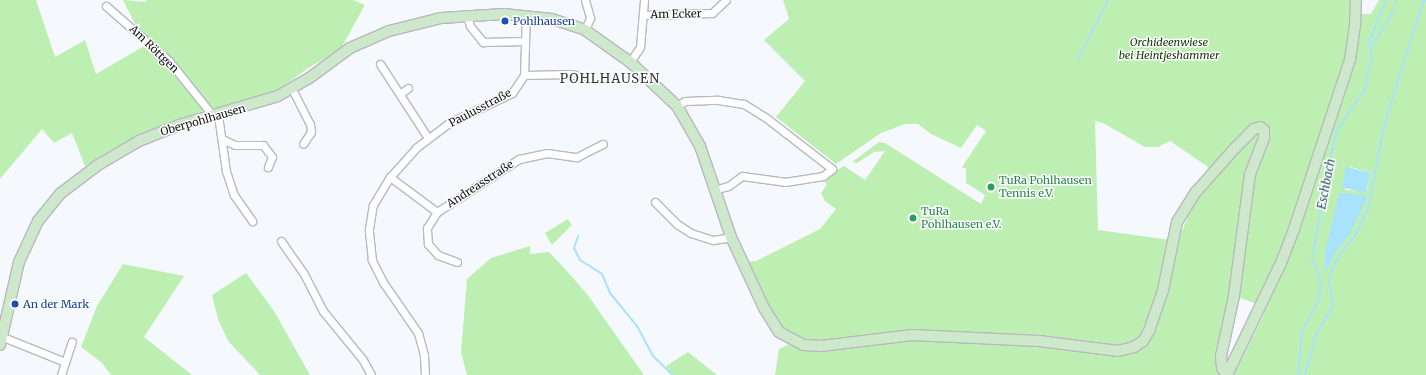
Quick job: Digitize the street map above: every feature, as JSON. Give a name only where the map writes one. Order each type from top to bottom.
[{"type":"street","points":[[585,0],[590,18],[585,30]]},
{"type":"street","name":"Am Ecker","points":[[630,62],[640,47],[644,15],[644,0]]},
{"type":"street","name":"Am Ecker","points":[[644,15],[712,13],[726,0]]},
{"type":"street","points":[[1227,375],[1281,263],[1294,229],[1350,60],[1355,26],[1356,0]]},
{"type":"street","name":"Am Röttgen","points":[[106,6],[169,61],[215,115]]},
{"type":"street","points":[[467,15],[470,26],[483,42],[525,41]]},
{"type":"street","name":"Oberpohlhausen","points":[[1,341],[17,272],[26,244],[50,205],[75,181],[139,141],[179,125],[267,101],[292,89],[350,48],[369,39],[422,22],[467,15],[526,16],[566,22],[585,30],[630,62],[677,106],[700,146],[714,190],[744,268],[779,332],[803,346],[821,346],[912,335],[1039,340],[1125,351],[1143,341],[1149,331],[1163,290],[1177,222],[1196,192],[1235,148],[1254,129],[1260,127],[1264,130],[1264,138],[1250,174],[1234,296],[1221,356],[1222,368],[1227,375]]},
{"type":"street","points":[[526,16],[524,75],[571,74],[582,77]]},
{"type":"street","points":[[380,64],[428,138]]},
{"type":"street","name":"Paulusstraße","points":[[424,375],[424,355],[418,333],[383,282],[370,251],[369,229],[371,212],[379,191],[390,177],[428,138],[466,114],[506,97],[512,93],[524,75]]},
{"type":"street","points":[[400,94],[408,88]]},
{"type":"street","points":[[292,89],[310,124],[311,132],[303,144]]},
{"type":"street","points":[[677,106],[685,101],[718,100],[744,104],[765,116],[832,169],[823,176],[786,182],[742,176],[728,186],[714,190]]},
{"type":"street","points":[[215,115],[222,139],[226,171],[234,196],[252,221]]},
{"type":"street","points":[[222,139],[235,145],[263,145],[272,157],[268,167]]},
{"type":"street","name":"Andreasstraße","points":[[390,177],[437,212],[519,159],[548,153],[577,157],[603,144]]},
{"type":"street","points":[[655,202],[677,224],[691,233],[713,240],[731,237]]},
{"type":"street","points":[[437,212],[427,228],[428,244],[438,255],[457,262]]},
{"type":"street","points":[[281,241],[304,274],[323,311],[363,360],[371,375]]},
{"type":"street","points":[[1,341],[65,362]]},
{"type":"street","points":[[61,375],[72,342]]},
{"type":"green space","points":[[0,0],[36,0],[55,57],[85,40],[96,74],[146,45],[123,0],[147,2],[146,0],[353,0],[365,5],[340,50],[308,68],[277,91],[229,106],[205,110],[136,136],[85,166],[72,133],[54,143],[42,129],[0,179]]},
{"type":"green space","name":"Orchideenwiese bei Heintjeshammer","points":[[783,0],[1352,0],[1349,41],[1336,89],[1280,257],[1257,304],[1240,298],[1229,299],[1216,362],[1219,375],[775,375],[779,349],[800,339],[780,325],[768,307],[747,262],[756,261],[820,229],[836,209],[825,201],[821,193],[827,185],[823,179],[844,166],[865,180],[885,151],[874,152],[857,163],[852,162],[879,142],[885,143],[981,204],[985,195],[966,183],[966,169],[962,167],[986,131],[977,125],[961,148],[931,134],[918,124],[905,124],[881,133],[836,164],[776,117],[805,81],[764,40],[789,19]],"holes":[[[1095,121],[1103,123],[1145,147],[1158,147],[1170,141],[1208,167],[1178,241],[1098,230]]]},
{"type":"green space","points":[[1379,0],[1426,0],[1426,375],[1234,375],[1264,314],[1264,306],[1270,296],[1360,14],[1371,14]],"holes":[[[1350,167],[1370,172],[1367,191],[1345,190]]]},
{"type":"green space","points":[[568,219],[572,225],[552,245],[545,233]]},
{"type":"green space","points":[[530,246],[530,254],[549,252],[566,270],[587,294],[644,375],[467,375],[461,352],[467,279],[491,258]]},
{"type":"green space","points":[[123,264],[184,276],[144,337],[192,375],[111,375],[102,363],[81,347],[97,306]]},
{"type":"green space","points":[[246,273],[274,311],[310,375],[260,375],[228,341],[218,319],[212,295]]},
{"type":"green space","points":[[688,352],[717,375],[673,375],[666,366]]},
{"type":"water","points":[[1346,167],[1370,172],[1366,193],[1342,188]]},
{"type":"water","points":[[1339,193],[1365,195],[1367,198],[1350,234],[1334,254],[1326,272],[1324,270],[1325,252]]},
{"type":"waterway","points":[[1078,59],[1108,0]]},
{"type":"waterway","name":"Eschbach","points":[[1298,375],[1302,331],[1319,300],[1321,281],[1312,258],[1334,141],[1337,130],[1365,89],[1372,57],[1369,42],[1386,0]]},
{"type":"waterway","points":[[1305,375],[1316,335],[1333,305],[1329,279],[1332,269],[1343,250],[1355,236],[1368,209],[1384,125],[1424,0],[1426,1]]},
{"type":"waterway","points":[[1370,46],[1375,42],[1394,9]]},
{"type":"waterway","points":[[578,236],[574,248],[580,260],[602,274],[610,293],[637,326],[653,356],[673,375]]},
{"type":"place","name":"Pohlhausen","points":[[505,21]]},
{"type":"place","name":"TuRa Pohlhausen Tennis e.V.","points":[[991,187]]},
{"type":"place","name":"TuRa Pohlhausen e.V.","points":[[913,218]]},
{"type":"place","name":"An der Mark","points":[[15,304]]},
{"type":"district","name":"POHLHAUSEN","points":[[610,79]]}]
